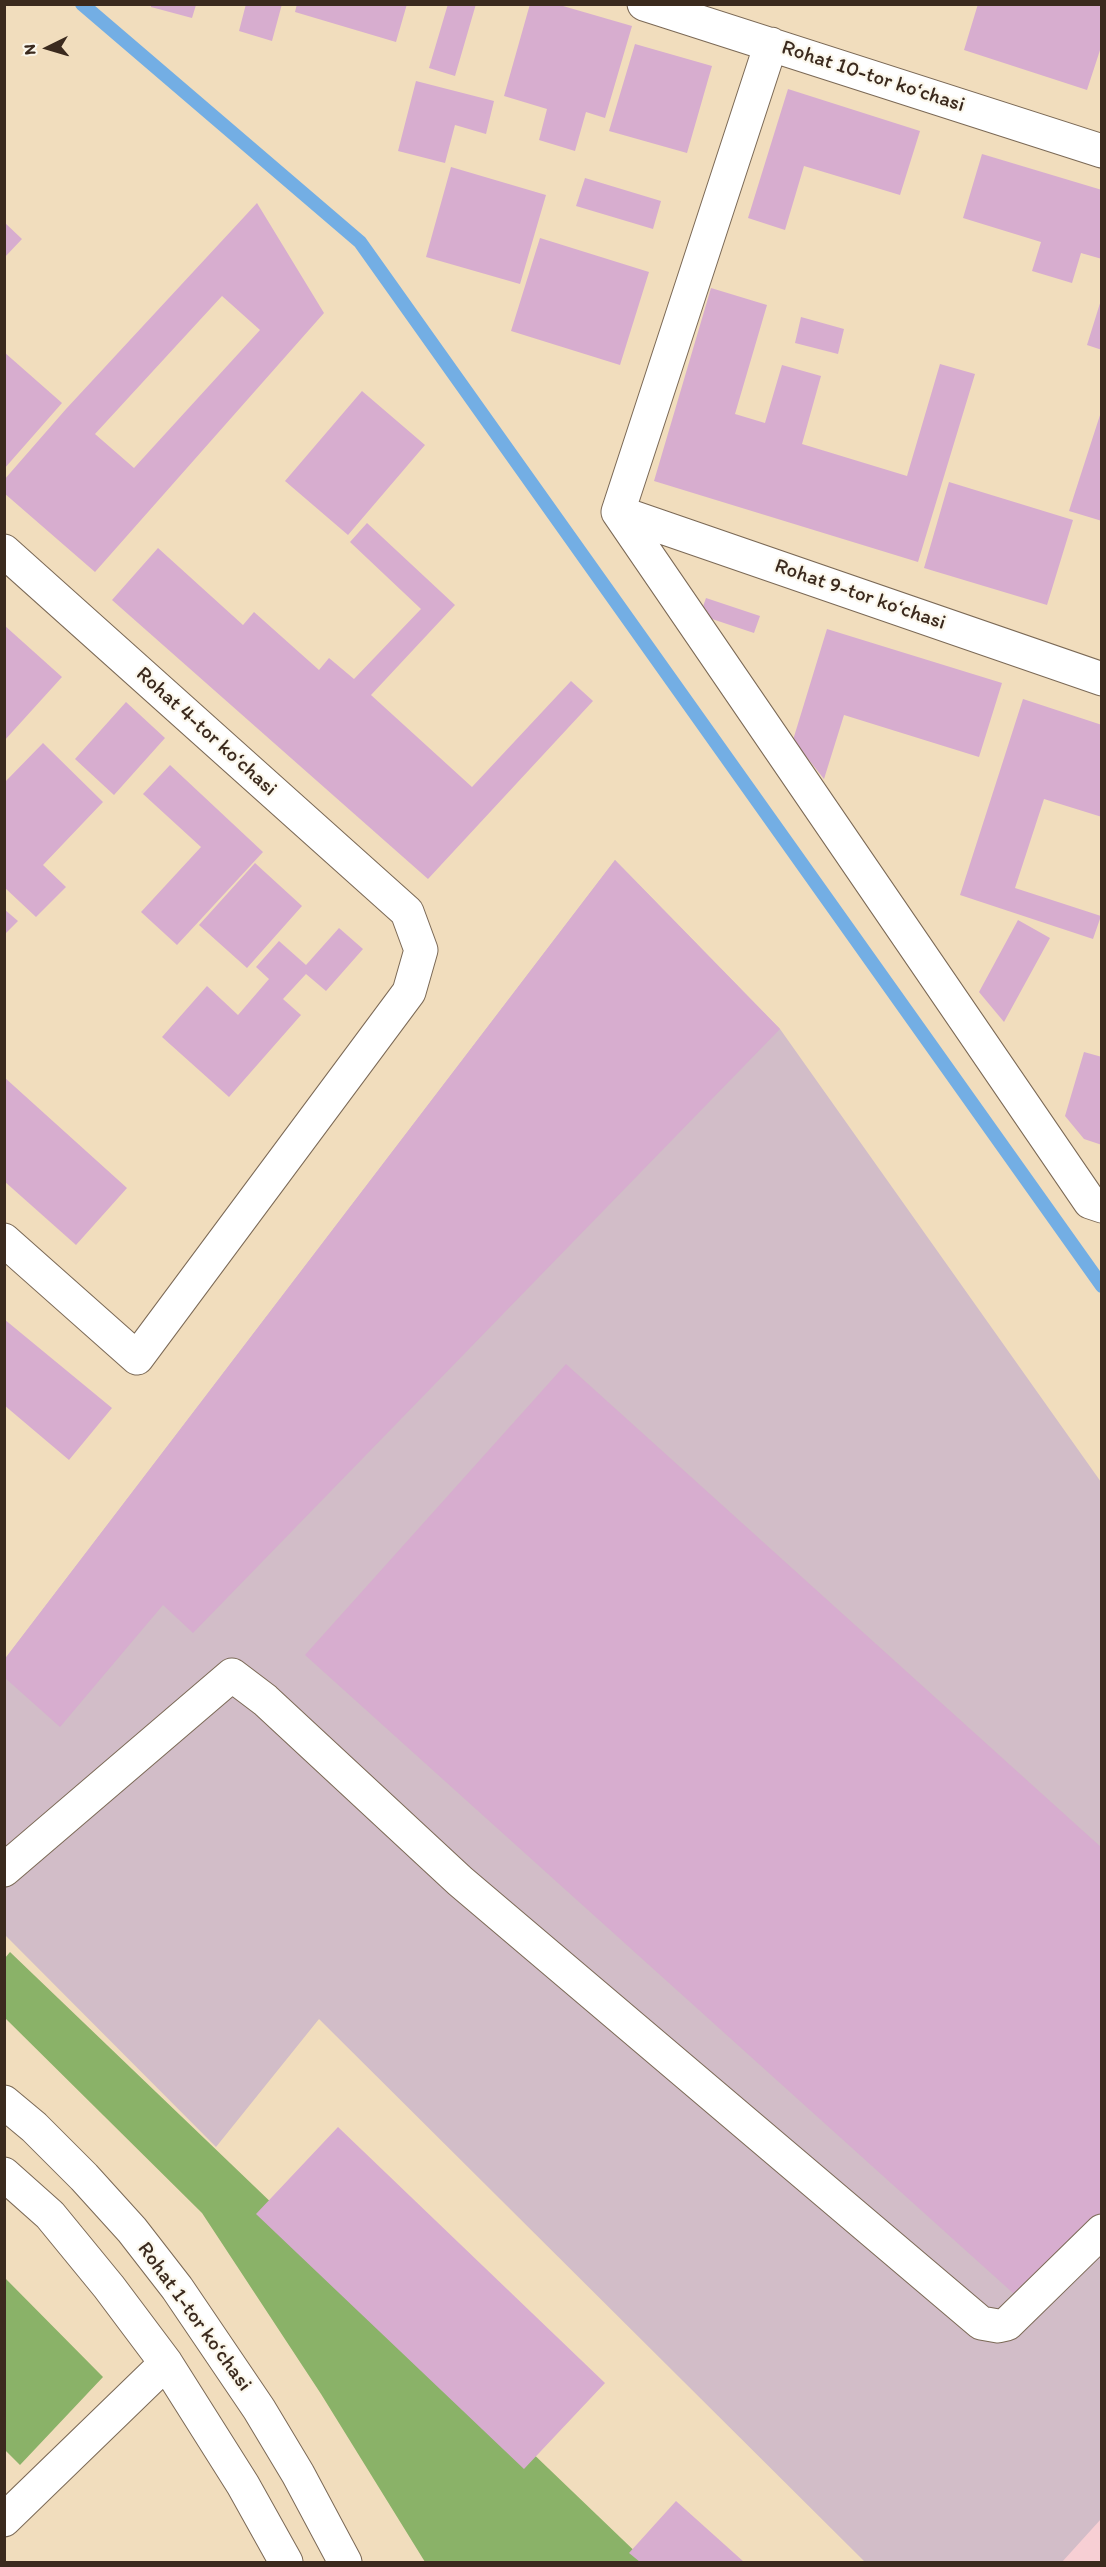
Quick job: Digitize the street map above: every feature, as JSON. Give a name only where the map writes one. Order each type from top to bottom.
[{"type":"street","name":"Rohat 10-tor ko‘chasi","points":[[644,4],[1101,151]]},
{"type":"street","points":[[771,44],[618,512],[1096,1204]]},
{"type":"street","name":"Rohat 9-tor ko‘chasi","points":[[618,512],[1101,679]]},
{"type":"street","name":"Rohat 4-tor ko‘chasi","points":[[4,552],[407,912],[421,950],[409,992],[137,1358],[4,1240]]},
{"type":"street","points":[[4,1870],[231,1675],[265,1700],[469,1889],[981,2323],[998,2326],[1007,2324],[1101,2231]]},
{"type":"street","name":"Rohat 1-tor koʻchasi","points":[[4,2102],[34,2127],[92,2186],[132,2230],[177,2288],[259,2409],[298,2474],[345,2562]]},
{"type":"street","points":[[4,2174],[50,2215],[109,2287],[166,2363],[243,2485],[286,2562]]},
{"type":"street","points":[[8,2508],[166,2363]]},
{"type":"shaded area","points":[[615,860],[780,1029],[1101,1482],[1101,2519],[1062,2562],[865,2562],[319,2019],[216,2147],[5,1935],[4,1660]]},
{"type":"shaded area","points":[[1101,2493],[1101,2562],[1038,2562]]},
{"type":"green space","points":[[10,1952],[646,2562],[425,2562],[321,2394],[202,2213],[5,2018],[5,1958]]},
{"type":"green space","points":[[4,2277],[103,2377],[20,2465],[5,2450]]},
{"type":"building","points":[[246,4],[282,4],[272,41],[239,31]]},
{"type":"building","points":[[297,4],[407,4],[396,42],[295,12]]},
{"type":"building","points":[[448,4],[476,4],[455,76],[429,68]]},
{"type":"building","points":[[530,4],[556,4],[632,26],[605,118],[586,112],[575,151],[539,140],[547,109],[504,96]]},
{"type":"building","points":[[978,4],[1102,4],[1102,44],[1087,90],[964,50]]},
{"type":"building","points":[[151,5],[196,5],[192,18],[151,7]]},
{"type":"building","points":[[635,44],[712,66],[687,153],[609,131]]},
{"type":"building","points":[[416,81],[494,101],[486,134],[455,125],[445,163],[398,151]]},
{"type":"building","points":[[788,89],[920,131],[900,195],[804,166],[785,230],[748,218]]},
{"type":"building","points":[[982,154],[1102,190],[1102,259],[1081,253],[1072,283],[1032,271],[1041,242],[963,218]]},
{"type":"building","points":[[451,167],[546,195],[520,284],[426,257]]},
{"type":"building","points":[[585,178],[661,201],[653,229],[576,206]]},
{"type":"building","points":[[257,203],[324,313],[95,572],[4,493],[4,480],[66,409]],"holes":[[[222,296],[260,330],[134,468],[95,434]]]},
{"type":"building","points":[[4,222],[22,239],[4,258]]},
{"type":"building","points":[[540,238],[649,272],[620,365],[511,331]]},
{"type":"building","points":[[711,288],[767,305],[735,414],[765,423],[782,365],[821,376],[802,444],[907,476],[940,364],[975,374],[918,562],[654,481]]},
{"type":"building","points":[[1102,300],[1102,350],[1087,345]]},
{"type":"building","points":[[801,317],[844,329],[838,354],[795,343]]},
{"type":"building","points":[[4,352],[62,403],[4,469]]},
{"type":"building","points":[[362,391],[425,445],[348,535],[285,481]]},
{"type":"building","points":[[1102,412],[1102,521],[1069,511]]},
{"type":"building","points":[[949,482],[1073,520],[1047,605],[924,568]]},
{"type":"building","points":[[367,523],[455,605],[371,695],[472,787],[571,681],[593,701],[428,879],[112,600],[158,548],[243,625],[254,612],[319,670],[329,658],[354,679],[421,609],[350,542]]},
{"type":"building","points":[[706,598],[760,616],[754,633],[700,615]]},
{"type":"building","points":[[4,625],[62,677],[4,741]]},
{"type":"building","points":[[827,629],[1002,683],[979,757],[844,715],[824,779],[793,740]]},
{"type":"building","points":[[1023,699],[1102,725],[1102,817],[1044,799],[1015,888],[1101,916],[1093,939],[960,895]]},
{"type":"building","points":[[126,702],[165,738],[114,795],[75,759]]},
{"type":"building","points":[[43,743],[103,802],[43,865],[66,887],[36,917],[4,887],[4,783]]},
{"type":"building","points":[[170,765],[263,852],[177,945],[141,912],[201,847],[143,794]]},
{"type":"building","points":[[615,860],[780,1029],[193,1633],[163,1605],[60,1727],[4,1677],[4,1660]]},
{"type":"building","points":[[255,863],[302,906],[247,968],[199,925]]},
{"type":"building","points":[[4,909],[18,921],[4,935]]},
{"type":"building","points":[[1018,920],[1050,938],[1004,1022],[979,992]]},
{"type":"building","points":[[339,928],[363,949],[326,991],[306,974],[283,999],[301,1015],[229,1097],[162,1037],[207,986],[238,1015],[269,979],[256,967],[279,941],[306,965]]},
{"type":"building","points":[[1084,1052],[1102,1057],[1102,1145],[1084,1139],[1065,1116]]},
{"type":"building","points":[[4,1077],[127,1188],[76,1245],[4,1181]]},
{"type":"building","points":[[4,1319],[112,1408],[69,1460],[4,1405]]},
{"type":"building","points":[[566,1364],[1102,1848],[1102,2216],[1024,2303],[305,1655]]},
{"type":"building","points":[[338,2127],[605,2383],[524,2469],[256,2214]]},
{"type":"building","points":[[676,2501],[744,2562],[640,2562],[629,2553]]},
{"type":"waterway","points":[[82,4],[360,242],[1102,1286]]}]
